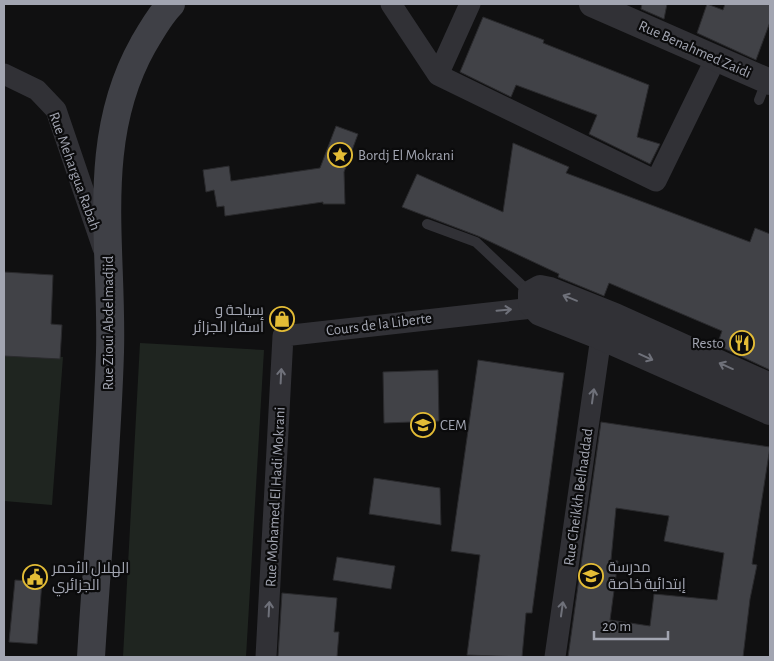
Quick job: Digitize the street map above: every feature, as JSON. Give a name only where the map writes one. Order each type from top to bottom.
[{"type":"main road","name":"Rue Zioui Abdelmadjid","points":[[91,657],[110,351],[107,165],[113,126],[122,93],[151,30],[170,4]]},
{"type":"street","points":[[391,4],[438,75],[656,181],[716,58]]},
{"type":"street","points":[[438,75],[470,4]]},
{"type":"street","name":"Rue Benahmed Zaidi","points":[[608,7],[766,84]]},
{"type":"street","name":"Rue Mehargua Rabah","points":[[4,74],[37,90],[56,110],[108,262]]},
{"type":"street","points":[[532,300],[535,290],[545,288],[608,326],[770,412]]},
{"type":"street","name":"Cours de la Liberte","points":[[284,336],[475,313],[532,300]]},
{"type":"street","points":[[608,326],[770,386]]},
{"type":"street","name":"Rue Cheikkh Belhaddad","points":[[555,657],[608,326]]},
{"type":"street","name":"Rue Mohamed El Hadi Mokrani","points":[[266,657],[284,336]]},
{"type":"lane","points":[[427,224],[476,242],[532,300]]},
{"type":"shaded area","points":[[140,343],[264,350],[246,657],[123,657]]},
{"type":"shaded area","points":[[4,353],[63,357],[52,505],[4,501]]},
{"type":"building","points":[[642,4],[667,4],[664,19],[641,9]]},
{"type":"building","points":[[707,4],[723,10],[725,4],[770,4],[770,22],[756,60],[697,33]]},
{"type":"building","points":[[483,17],[544,40],[543,43],[649,85],[637,137],[660,144],[650,164],[589,134],[597,115],[516,85],[511,97],[460,72]]},
{"type":"building","points":[[336,126],[358,134],[344,172],[345,204],[323,204],[323,202],[225,216],[224,206],[217,207],[214,190],[206,192],[203,170],[229,166],[231,181],[320,168]]},
{"type":"building","points":[[513,143],[569,167],[566,173],[750,242],[755,228],[770,234],[770,370],[717,345],[722,331],[609,283],[604,296],[558,277],[559,274],[478,236],[402,207],[417,174],[503,212]]},
{"type":"building","points":[[4,272],[53,275],[51,324],[62,325],[60,359],[4,356]]},
{"type":"building","points":[[478,360],[564,373],[532,613],[526,613],[522,657],[467,655],[480,555],[451,551]]},
{"type":"building","points":[[438,370],[439,421],[384,423],[383,372]]},
{"type":"building","points":[[601,422],[770,447],[752,564],[757,565],[750,599],[743,657],[568,657]],"holes":[[[616,508],[669,516],[664,541],[724,553],[717,600],[654,594],[650,626],[610,620],[618,561],[611,560]]]},
{"type":"building","points":[[374,478],[440,488],[441,525],[369,514]]},
{"type":"building","points":[[337,557],[395,566],[391,589],[333,580]]},
{"type":"building","points":[[15,580],[42,582],[37,644],[9,642]]},
{"type":"building","points":[[282,593],[337,598],[334,632],[339,632],[337,657],[278,657]]},
{"type":"place","name":"Bordj El Mokrani","points":[[340,155]]},
{"type":"place","name":"سياحة و أسفار الجزائر","points":[[282,319]]},
{"type":"place","name":"Resto","points":[[742,343]]},
{"type":"place","name":"CEM","points":[[423,425]]},
{"type":"place","name":"مدرسة إبتدائية خاصة","points":[[591,576]]},
{"type":"place","name":"الهلال الأحمر الجزائري","points":[[35,577]]}]
